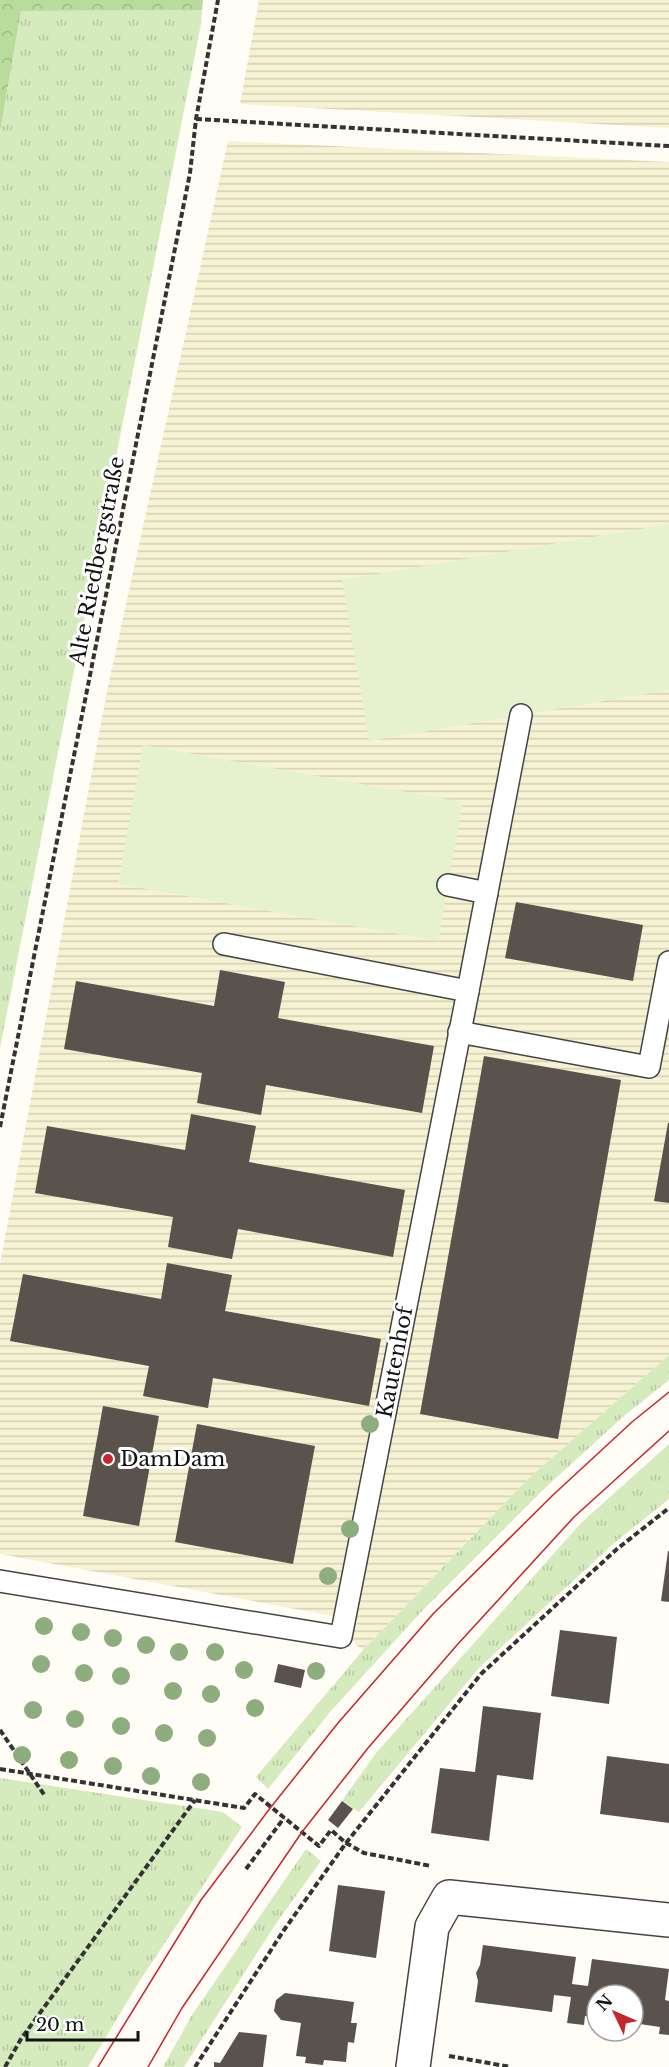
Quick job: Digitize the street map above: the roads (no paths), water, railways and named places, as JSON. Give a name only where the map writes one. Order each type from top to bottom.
[{"type":"street","points":[[415,2059],[432,1927],[449,1897],[669,1920]]},
{"type":"lane","name":"Kautenhof","points":[[0,1581],[341,1637],[521,715]]},
{"type":"lane","points":[[448,885],[487,893]]},
{"type":"lane","points":[[224,944],[468,991]]},
{"type":"lane","points":[[459,1032],[649,1067],[669,962]]},
{"type":"tram line","points":[[98,2067],[201,1900],[338,1723],[433,1614],[553,1495],[632,1422],[669,1392]]},
{"type":"tram line","points":[[148,2067],[182,2008],[302,1832],[368,1748],[457,1645],[574,1517],[669,1431]]},
{"type":"place","name":"DamDam","points":[[108,1459]]}]
